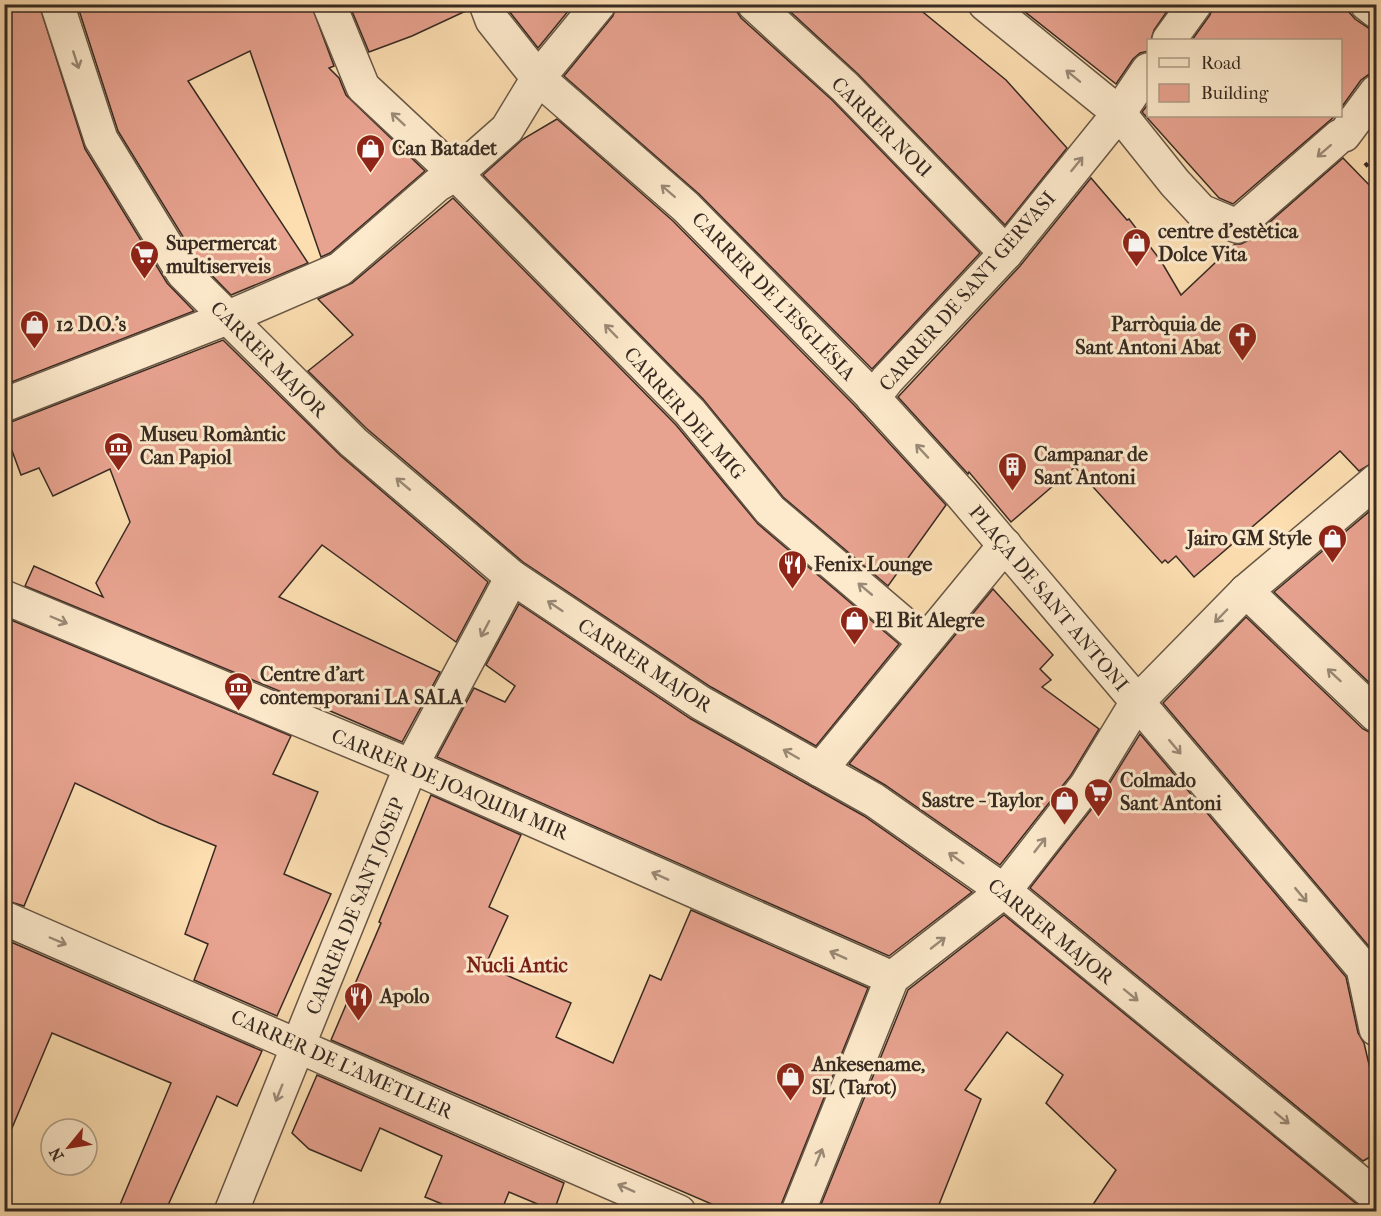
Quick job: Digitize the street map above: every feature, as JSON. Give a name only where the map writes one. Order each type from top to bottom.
[{"type":"street","name":"CARRER MAJOR","points":[[57,4],[101,139],[183,273],[353,442],[512,577],[701,703],[874,800],[1004,891],[1377,1196]]},
{"type":"street","name":"CARRER DEL MIG","points":[[329,4],[363,87],[447,179],[690,412],[770,510],[925,642]]},
{"type":"street","name":"CARRER DE L'ESGLÉSIA","points":[[486,4],[492,20],[538,78],[686,207],[873,398],[961,494]]},
{"type":"street","points":[[4,405],[227,318],[340,269],[507,129],[538,78],[599,4]]},
{"type":"street","name":"CARRER NOU","points":[[754,4],[845,87],[1006,253]]},
{"type":"street","points":[[986,4],[1119,113],[1174,183],[1201,211],[1237,226],[1340,136],[1344,135],[1377,93]]},
{"type":"street","points":[[1170,39],[1195,4]]},
{"type":"street","points":[[1367,4],[1377,11]]},
{"type":"street","name":"CARRER DE SANT GERVASI","points":[[873,398],[887,380],[1006,253],[1119,113],[1147,73]]},
{"type":"street","points":[[798,1212],[892,978],[1004,891],[1086,786],[1137,702],[1246,591],[1377,482]]},
{"type":"street","name":"PLAÇA DE SANT ANTONI","points":[[961,494],[1137,702],[1370,963]]},
{"type":"street","points":[[820,770],[1005,545]]},
{"type":"street","name":"CARRER DE SANT JOSEP","points":[[231,1212],[411,766],[512,577]]},
{"type":"street","points":[[1246,591],[1377,715]]},
{"type":"street","name":"CARRER DE JOAQUIM MIR","points":[[4,597],[411,766],[892,978]]},
{"type":"street","name":"CARRER DE L'AMETLLER","points":[[4,918],[680,1212]]},
{"type":"street","points":[[1370,963],[1377,1029]]},
{"type":"building","points":[[4,4],[39,4],[85,149],[167,283],[194,311],[4,385]]},
{"type":"building","points":[[77,4],[311,4],[334,66],[329,68],[339,78],[346,95],[425,171],[330,253],[321,257],[250,51],[188,81],[308,263],[231,295],[198,261],[118,131]]},
{"type":"building","points":[[349,4],[468,4],[468,10],[412,36],[369,52]]},
{"type":"building","points":[[506,4],[574,4],[538,48]]},
{"type":"building","points":[[617,4],[736,4],[736,10],[741,18],[832,100],[980,253],[872,369],[699,194],[564,76],[613,16]]},
{"type":"building","points":[[782,4],[913,4],[1006,80],[1067,148],[1005,225],[858,74]]},
{"type":"building","points":[[1015,4],[1172,4],[1154,30],[1151,39],[1147,39],[1147,51],[1140,53],[1133,59],[1116,84]]},
{"type":"building","points":[[1214,4],[1342,4],[1355,19],[1377,34],[1377,74],[1368,75],[1361,80],[1342,107],[1342,39],[1193,39],[1210,15]]},
{"type":"building","points":[[1147,106],[1147,117],[1334,117],[1233,204],[1219,198],[1142,112]]},
{"type":"building","points":[[557,119],[673,221],[855,406],[946,505],[888,586],[783,497],[703,399],[483,175],[523,139]]},
{"type":"building","name":"Parròquia de Sant Antoni Abat","points":[[1343,158],[1377,193],[1377,463],[1372,463],[1359,471],[1340,451],[1194,577],[1176,556],[1168,563],[1165,560],[1162,563],[1075,467],[1011,522],[969,472],[968,474],[898,397],[1020,266],[1091,178],[1127,220],[1129,219],[1161,261],[1181,295],[1235,244],[1249,240]]},
{"type":"building","points":[[453,198],[676,425],[758,524],[899,644],[816,746],[711,687],[523,562],[366,428],[308,371],[353,335],[318,299],[352,283]]},
{"type":"building","points":[[223,340],[341,456],[488,582],[456,642],[322,545],[279,597],[440,672],[402,742],[25,586],[34,566],[103,597],[96,583],[130,522],[110,469],[53,496],[39,468],[21,475],[4,429],[4,423]]},
{"type":"building","points":[[1377,505],[1377,690],[1274,592]]},
{"type":"building","points":[[993,589],[1053,655],[1040,669],[1051,680],[1042,687],[1099,729],[1071,775],[1000,865],[885,785],[849,764]]},
{"type":"building","points":[[519,604],[691,719],[864,816],[972,892],[889,956],[437,757],[474,688],[505,702],[515,686],[486,665]]},
{"type":"building","points":[[1246,617],[1363,729],[1377,733],[1377,946],[1372,950],[1163,703]]},
{"type":"building","points":[[11,620],[291,736],[273,774],[318,792],[284,874],[331,894],[277,1016],[194,980],[208,944],[185,934],[216,846],[159,823],[75,783],[24,906],[4,900],[4,636]]},
{"type":"building","points":[[1140,734],[1346,977],[1358,1033],[1364,1043],[1377,1098],[1377,1153],[1363,1161],[1030,888],[1101,797]]},
{"type":"building","points":[[431,795],[521,835],[489,907],[508,916],[485,966],[571,1003],[556,1037],[613,1063],[650,975],[661,980],[691,910],[868,988],[780,1212],[730,1212],[331,1040],[381,923],[379,922]]},
{"type":"building","points":[[1004,915],[1366,1212],[1088,1212],[1116,1170],[1046,1103],[1063,1075],[1007,1032],[965,1090],[981,1099],[936,1212],[818,1212],[908,990]]},
{"type":"building","points":[[4,939],[262,1051],[237,1106],[217,1096],[165,1212],[117,1212],[171,1083],[52,1033],[4,1147]]},
{"type":"building","points":[[317,1075],[564,1183],[554,1211],[509,1192],[501,1212],[439,1212],[442,1204],[425,1197],[442,1156],[380,1128],[361,1171],[309,1149],[292,1133]]},
{"type":"place","name":"Can Batadet","points":[[371,174]]},
{"type":"place","name":"centre d'estètica Dolce Vita","points":[[1137,268]]},
{"type":"place","name":"Supermercat multiserveis","points":[[145,280]]},
{"type":"place","name":"12 D.O.'s","points":[[35,350]]},
{"type":"place","name":"Parròquia de Sant Antoni Abat","points":[[1242,362]]},
{"type":"place","name":"Museu Romàntic Can Papiol","points":[[119,472]]},
{"type":"place","name":"Campanar de Sant Antoni","points":[[1013,492]]},
{"type":"place","name":"Jairo GM Style","points":[[1333,564]]},
{"type":"place","name":"Fenix Lounge","points":[[793,590]]},
{"type":"place","name":"El Bit Alegre","points":[[854,646]]},
{"type":"place","name":"Centre d'art contemporani LA SALA","points":[[239,712]]},
{"type":"place","name":"Colmado Sant Antoni","points":[[1099,818]]},
{"type":"place","name":"Sastre - Taylor","points":[[1064,826]]},
{"type":"place","name":"Apolo","points":[[359,1022]]},
{"type":"place","name":"Ankesename, SL (Tarot)","points":[[791,1102]]},
{"type":"district","name":"Nucli Antic","points":[[517,965]]}]
